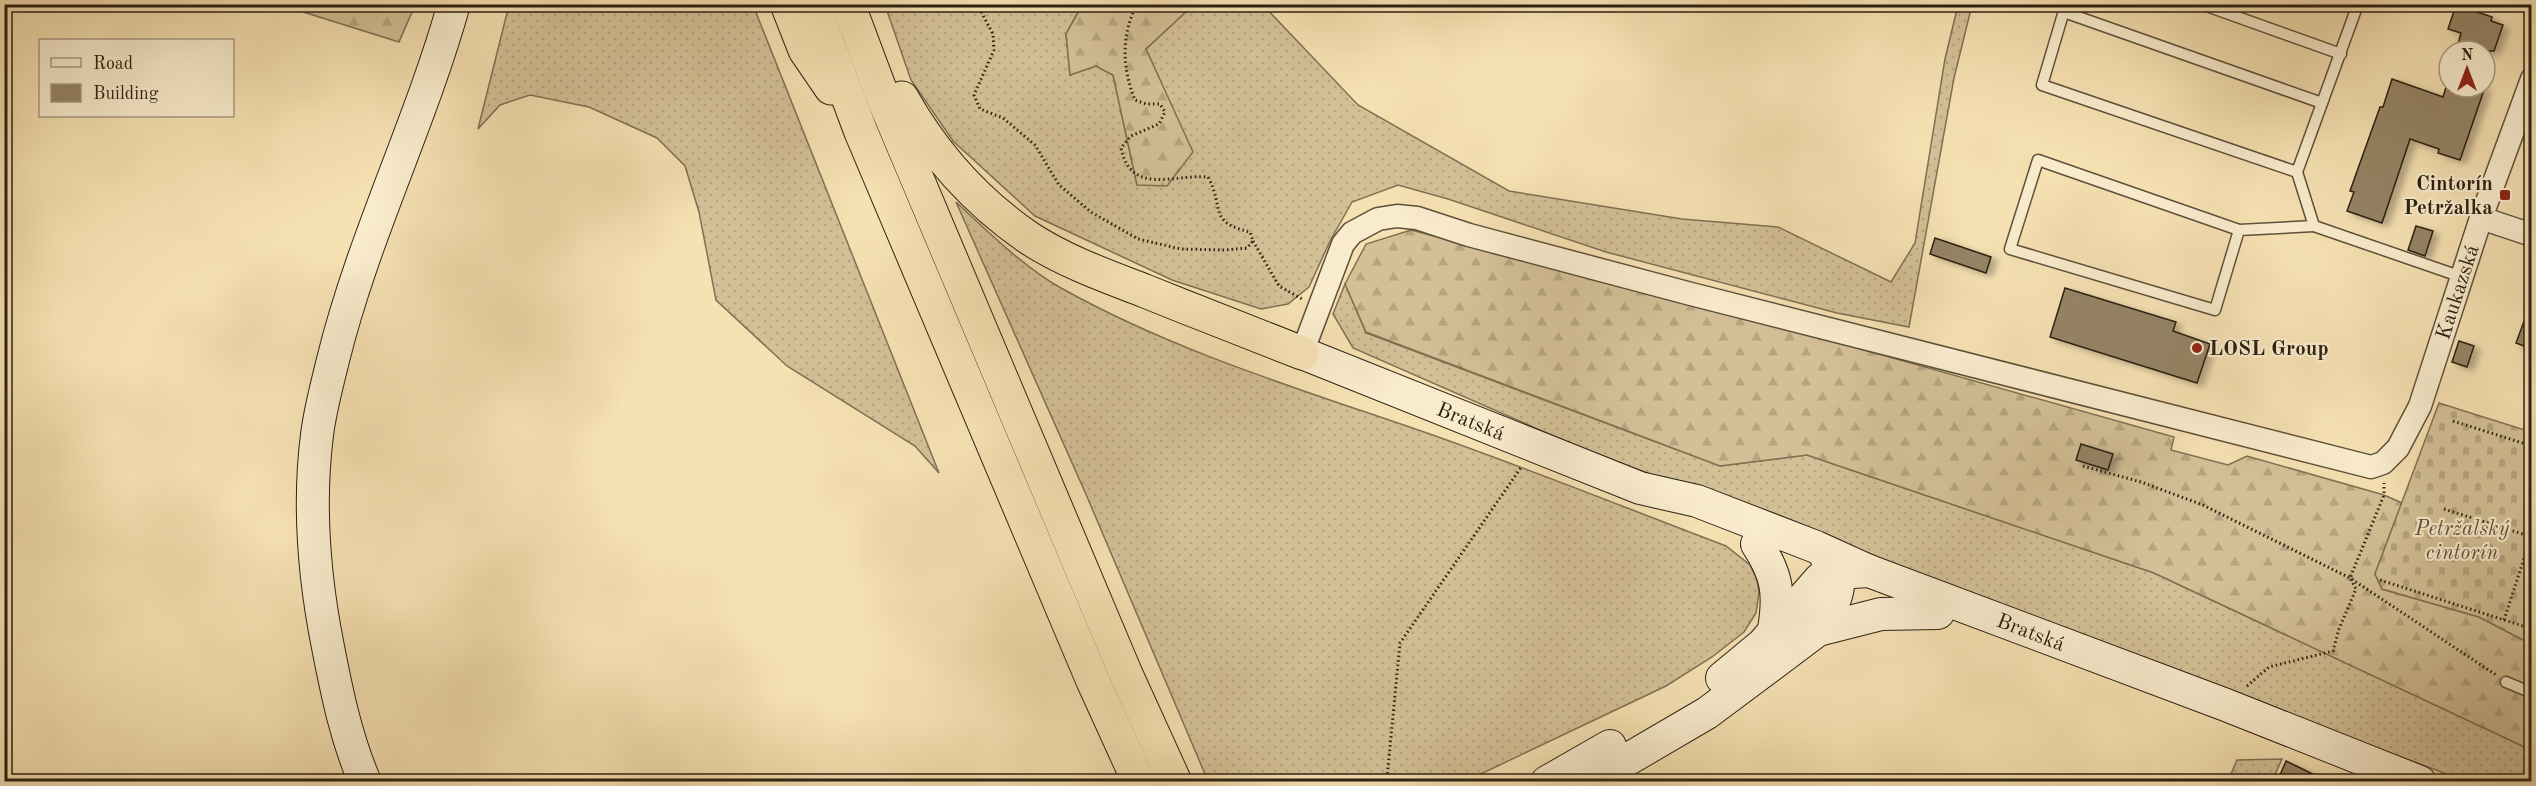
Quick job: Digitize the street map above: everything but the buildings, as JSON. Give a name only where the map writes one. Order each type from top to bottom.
[{"type":"highway","points":[[787,4],[805,50],[861,132]]},
{"type":"highway","points":[[813,4],[861,132],[1093,681],[1139,782]]},
{"type":"highway","points":[[848,4],[884,100],[1120,661],[1175,782]]},
{"type":"highway","points":[[867,4],[902,97],[921,132],[964,184],[995,212],[1031,239],[1097,272],[1302,353]]},
{"type":"main road","points":[[365,782],[351,750],[317,587],[313,518],[317,432],[344,317],[365,251],[424,101],[454,4]]},
{"type":"main road","name":"Bratská","points":[[1302,353],[1640,488],[1697,501],[1816,547],[1869,571],[2226,705],[2420,782]]},
{"type":"main road","name":"Bratská","points":[[1640,488],[1689,518],[2116,682],[2389,782]]},
{"type":"main road","points":[[1757,544],[1769,562],[1776,579],[1777,612],[1774,629]]},
{"type":"main road","points":[[1816,547],[1831,561],[1840,584],[1837,597],[1818,630]]},
{"type":"main road","points":[[1547,782],[1708,688],[1742,663],[1816,583],[1836,573],[1869,571]]},
{"type":"main road","points":[[1589,782],[1707,713],[1818,630],[1881,614],[1938,613]]},
{"type":"street","name":"Kaukazská","points":[[2383,463],[2398,448],[2420,406],[2481,218],[2532,79]]},
{"type":"street","points":[[1302,353],[1343,244],[1352,233],[1378,219],[1397,216],[1417,218],[1469,235],[1658,286],[2173,416],[2360,466],[2371,467],[2383,463]]},
{"type":"street","points":[[2481,218],[2532,235]]},
{"type":"lane","points":[[2202,4],[2341,54]]},
{"type":"lane","points":[[2314,226],[2297,172],[2358,4]]},
{"type":"lane","points":[[2297,172],[2043,86],[2065,8],[2322,103]]},
{"type":"lane","points":[[2239,230],[2215,310],[2010,249],[2038,160],[2239,230],[2314,226],[2462,277]]},
{"type":"lane","points":[[2506,682],[2532,693]]},
{"type":"path","points":[[977,4],[993,34],[994,50],[974,95],[980,109],[1003,118],[1035,144],[1059,185],[1091,212],[1138,239],[1181,249],[1225,250],[1247,248],[1253,241]]},
{"type":"path","points":[[1049,4],[1052,6],[1072,4]]},
{"type":"path","points":[[1137,4],[1129,20],[1125,49],[1127,79],[1135,100],[1146,104],[1160,104],[1165,112],[1159,124],[1131,136],[1121,148],[1124,162],[1134,175],[1158,180],[1194,176],[1208,177],[1214,189],[1219,213],[1228,226],[1250,232],[1279,286],[1320,308]]},
{"type":"path","points":[[2452,421],[2532,446]]},
{"type":"path","points":[[1387,778],[1400,643],[1535,447]]},
{"type":"path","points":[[2246,687],[2269,667],[2333,651],[2339,629],[2356,590],[2350,578],[2384,495],[2383,463]]},
{"type":"path","points":[[2083,466],[2141,482],[2204,505],[2350,578],[2506,682]]},
{"type":"path","points":[[2444,509],[2531,536],[2504,620]]},
{"type":"path","points":[[2380,580],[2532,629]]},
{"type":"green space","points":[[281,5],[415,5],[399,42]]},
{"type":"green space","points":[[509,5],[753,5],[939,473],[915,446],[787,366],[716,300],[699,212],[685,166],[657,138],[589,107],[530,95],[500,105],[478,129]]},
{"type":"green space","points":[[885,5],[1075,5],[1079,10],[1066,34],[1070,75],[1096,66],[1113,75],[1137,185],[1160,80],[1146,49],[1190,8],[1190,5],[1263,5],[1358,105],[1509,191],[1682,219],[1778,227],[1891,282],[1915,243],[1945,59],[1958,5],[1972,5],[1954,78],[1909,327],[1837,313],[1606,252],[1448,199],[1398,185],[1352,202],[1330,241],[1309,287],[1288,304],[1261,309],[1172,280],[1035,216],[953,141],[911,80]]},
{"type":"green space","points":[[1075,5],[1190,5],[1190,8],[1146,49],[1193,152],[1167,186],[1137,185],[1113,75],[1096,66],[1070,75],[1066,34],[1079,11]]},
{"type":"green space","points":[[956,202],[1007,248],[1048,280],[1107,312],[1153,333],[1248,371],[1513,464],[1726,546],[1750,565],[1757,580],[1759,593],[1756,613],[1744,632],[1712,657],[1666,686],[1466,781],[1208,781],[1085,492]]},
{"type":"green space","points":[[1411,230],[1747,317],[2174,437],[2171,450],[2228,465],[2247,456],[2384,495],[2402,503],[2375,574],[2382,589],[2479,617],[2531,644],[2531,750],[2154,573],[1807,455],[1720,466],[1366,332],[1345,284],[1366,244]]},
{"type":"green space","points":[[1345,284],[1366,333],[1720,466],[1807,455],[2154,573],[2531,750],[2531,781],[2465,781],[1581,448],[1353,348],[1333,314]]},
{"type":"green space","name":"Petržalský cintorín","points":[[2439,403],[2531,432],[2531,644],[2479,617],[2382,589],[2375,574]]},
{"type":"green space","points":[[2282,759],[2272,781],[2228,781],[2237,760]]},
{"type":"place","name":"Cintorín Petržalka","points":[[2505,195]]},
{"type":"place","name":"LOSL Group","points":[[2197,348]]}]
